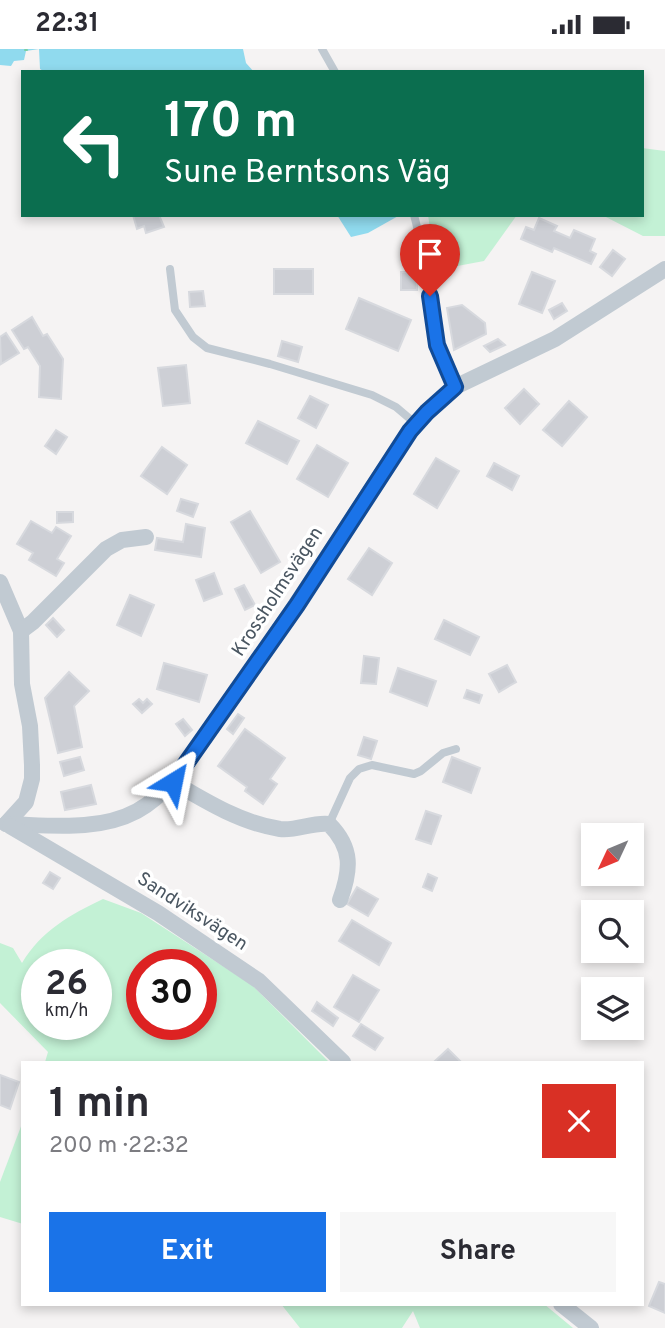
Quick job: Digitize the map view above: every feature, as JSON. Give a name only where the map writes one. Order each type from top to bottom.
[{"type":"street","name":"Krossholmsvägen","points":[[3,822],[69,825],[105,823],[144,807],[173,782],[291,614],[416,423],[455,387],[555,339],[665,269]]},
{"type":"street","points":[[21,631],[106,549],[122,540],[146,537]]},
{"type":"street","points":[[0,582],[21,631],[22,684],[30,726],[32,779],[26,802],[3,822]]},
{"type":"street","points":[[173,782],[207,802],[263,825],[288,829],[330,824],[341,835],[349,866],[348,879],[340,899]]},
{"type":"street","name":"Sandviksvägen","points":[[3,822],[158,913],[259,981],[342,1061]]},
{"type":"street","points":[[564,1306],[591,1328]]},
{"type":"lane","points":[[322,49],[334,70]]},
{"type":"lane","points":[[415,217],[421,240],[437,345],[455,387]]},
{"type":"lane","points":[[170,269],[175,310],[193,337],[207,348],[270,363],[372,395],[397,407],[416,423]]},
{"type":"lane","points":[[330,824],[350,778],[359,769],[372,765],[414,774],[443,753],[456,748]]},
{"type":"green space","points":[[644,148],[665,151],[665,236],[643,236],[606,217],[644,217]]},
{"type":"green space","points":[[428,217],[516,217],[484,261],[436,270]]},
{"type":"green space","points":[[103,899],[141,913],[196,949],[126,949],[126,1040],[217,1040],[217,962],[252,985],[328,1061],[45,1061],[48,1052],[36,1040],[112,1040],[112,949],[32,949],[48,932]]},
{"type":"green space","points":[[0,943],[13,948],[21,961],[21,1024],[0,1003]]},
{"type":"green space","points":[[21,1126],[21,1223],[0,1217],[0,1182]]},
{"type":"green space","points":[[283,1306],[546,1306],[573,1328],[420,1328],[413,1311],[402,1328],[300,1328]]},
{"type":"water","points":[[0,49],[39,49],[26,51],[24,60],[14,61],[11,66],[0,65]]},
{"type":"water","points":[[39,49],[243,49],[246,63],[252,70],[42,70]]},
{"type":"water","points":[[338,217],[396,217],[368,233],[351,237]]},
{"type":"building","points":[[134,217],[160,217],[164,227],[146,233],[144,226],[137,229]]},
{"type":"building","points":[[539,218],[557,226],[554,231],[570,238],[574,230],[595,239],[590,251],[596,254],[591,264],[554,248],[552,252],[521,239],[526,227],[534,230]]},
{"type":"building","points":[[613,250],[625,259],[612,276],[600,267]]},
{"type":"building","points":[[274,269],[313,269],[313,294],[274,294]]},
{"type":"building","points":[[401,272],[417,272],[417,290],[401,290]]},
{"type":"building","points":[[532,272],[555,281],[542,313],[519,304]]},
{"type":"building","points":[[203,291],[205,306],[190,307],[189,292]]},
{"type":"building","points":[[359,298],[411,320],[398,351],[346,329]]},
{"type":"building","points":[[562,303],[567,311],[554,319],[549,310]]},
{"type":"building","points":[[462,305],[485,323],[486,334],[454,350],[447,308]]},
{"type":"building","points":[[32,317],[43,336],[47,334],[63,359],[61,399],[39,397],[40,366],[28,347],[24,349],[12,330]]},
{"type":"building","points":[[6,333],[19,353],[1,364],[0,337]]},
{"type":"building","points":[[498,339],[505,345],[490,352],[484,346]]},
{"type":"building","points":[[282,341],[302,347],[298,362],[278,356]]},
{"type":"building","points":[[186,365],[190,403],[163,406],[158,368]]},
{"type":"building","points":[[524,389],[539,404],[520,424],[505,408]]},
{"type":"building","points":[[310,396],[328,405],[316,428],[298,418]]},
{"type":"building","points":[[569,401],[587,417],[562,446],[543,430]]},
{"type":"building","points":[[258,421],[299,441],[287,464],[246,443]]},
{"type":"building","points":[[56,430],[67,437],[56,454],[45,446]]},
{"type":"building","points":[[317,445],[348,463],[328,497],[297,479]]},
{"type":"building","points":[[162,447],[187,465],[167,494],[141,476]]},
{"type":"building","points":[[436,458],[459,471],[437,508],[414,494]]},
{"type":"building","points":[[494,463],[519,476],[512,490],[487,476]]},
{"type":"building","points":[[181,499],[198,504],[193,517],[177,511]]},
{"type":"building","points":[[250,511],[280,562],[261,573],[231,522]]},
{"type":"building","points":[[57,512],[73,512],[73,522],[57,523]]},
{"type":"building","points":[[31,521],[52,533],[56,527],[71,536],[57,559],[64,563],[56,576],[29,560],[33,553],[17,544]]},
{"type":"building","points":[[186,524],[205,528],[201,557],[155,550],[157,538],[183,542]]},
{"type":"building","points":[[369,548],[392,563],[372,595],[348,579]]},
{"type":"building","points":[[214,573],[222,594],[204,601],[196,580]]},
{"type":"building","points":[[244,585],[255,605],[245,610],[235,589]]},
{"type":"building","points":[[130,595],[154,605],[141,636],[117,625]]},
{"type":"building","points":[[53,618],[64,630],[57,637],[46,625]]},
{"type":"building","points":[[444,620],[479,637],[470,655],[435,639]]},
{"type":"building","points":[[364,656],[379,658],[376,684],[361,683]]},
{"type":"building","points":[[164,663],[207,675],[199,702],[157,689]]},
{"type":"building","points":[[507,665],[516,682],[499,692],[489,674]]},
{"type":"building","points":[[398,668],[436,681],[427,706],[390,692]]},
{"type":"building","points":[[69,672],[89,691],[74,706],[82,747],[58,753],[45,698]]},
{"type":"building","points":[[467,690],[482,695],[479,703],[464,698]]},
{"type":"building","points":[[139,699],[143,703],[147,699],[152,704],[142,713],[133,704]]},
{"type":"building","points":[[238,714],[244,718],[233,734],[227,729]]},
{"type":"building","points":[[183,719],[192,730],[185,736],[176,724]]},
{"type":"building","points":[[245,729],[285,758],[270,779],[277,784],[263,804],[245,791],[247,787],[218,766]]},
{"type":"building","points":[[364,737],[377,741],[371,759],[358,755]]},
{"type":"building","points":[[80,757],[84,770],[64,776],[60,762]]},
{"type":"building","points":[[452,757],[480,768],[471,793],[443,782]]},
{"type":"building","points":[[91,785],[96,804],[65,810],[61,792]]},
{"type":"building","points":[[426,811],[441,816],[431,844],[416,839]]},
{"type":"building","points":[[50,872],[60,878],[53,889],[43,883]]},
{"type":"building","points":[[428,874],[437,878],[432,891],[423,887]]},
{"type":"building","points":[[357,887],[378,899],[368,916],[347,904]]},
{"type":"building","points":[[352,920],[391,943],[379,965],[339,941]]},
{"type":"building","points":[[353,975],[379,990],[359,1022],[334,1007]]},
{"type":"building","points":[[317,1002],[338,1018],[333,1026],[312,1011]]},
{"type":"building","points":[[361,1024],[383,1038],[375,1050],[353,1036]]},
{"type":"building","points":[[448,1049],[460,1061],[435,1061]]},
{"type":"building","points":[[0,1075],[19,1082],[10,1109],[0,1105]]},
{"type":"building","points":[[659,1282],[665,1284],[665,1313],[649,1306]]},
{"type":"route","points":[[173,782],[297,605],[410,431],[455,387],[437,345],[430,296]]}]
